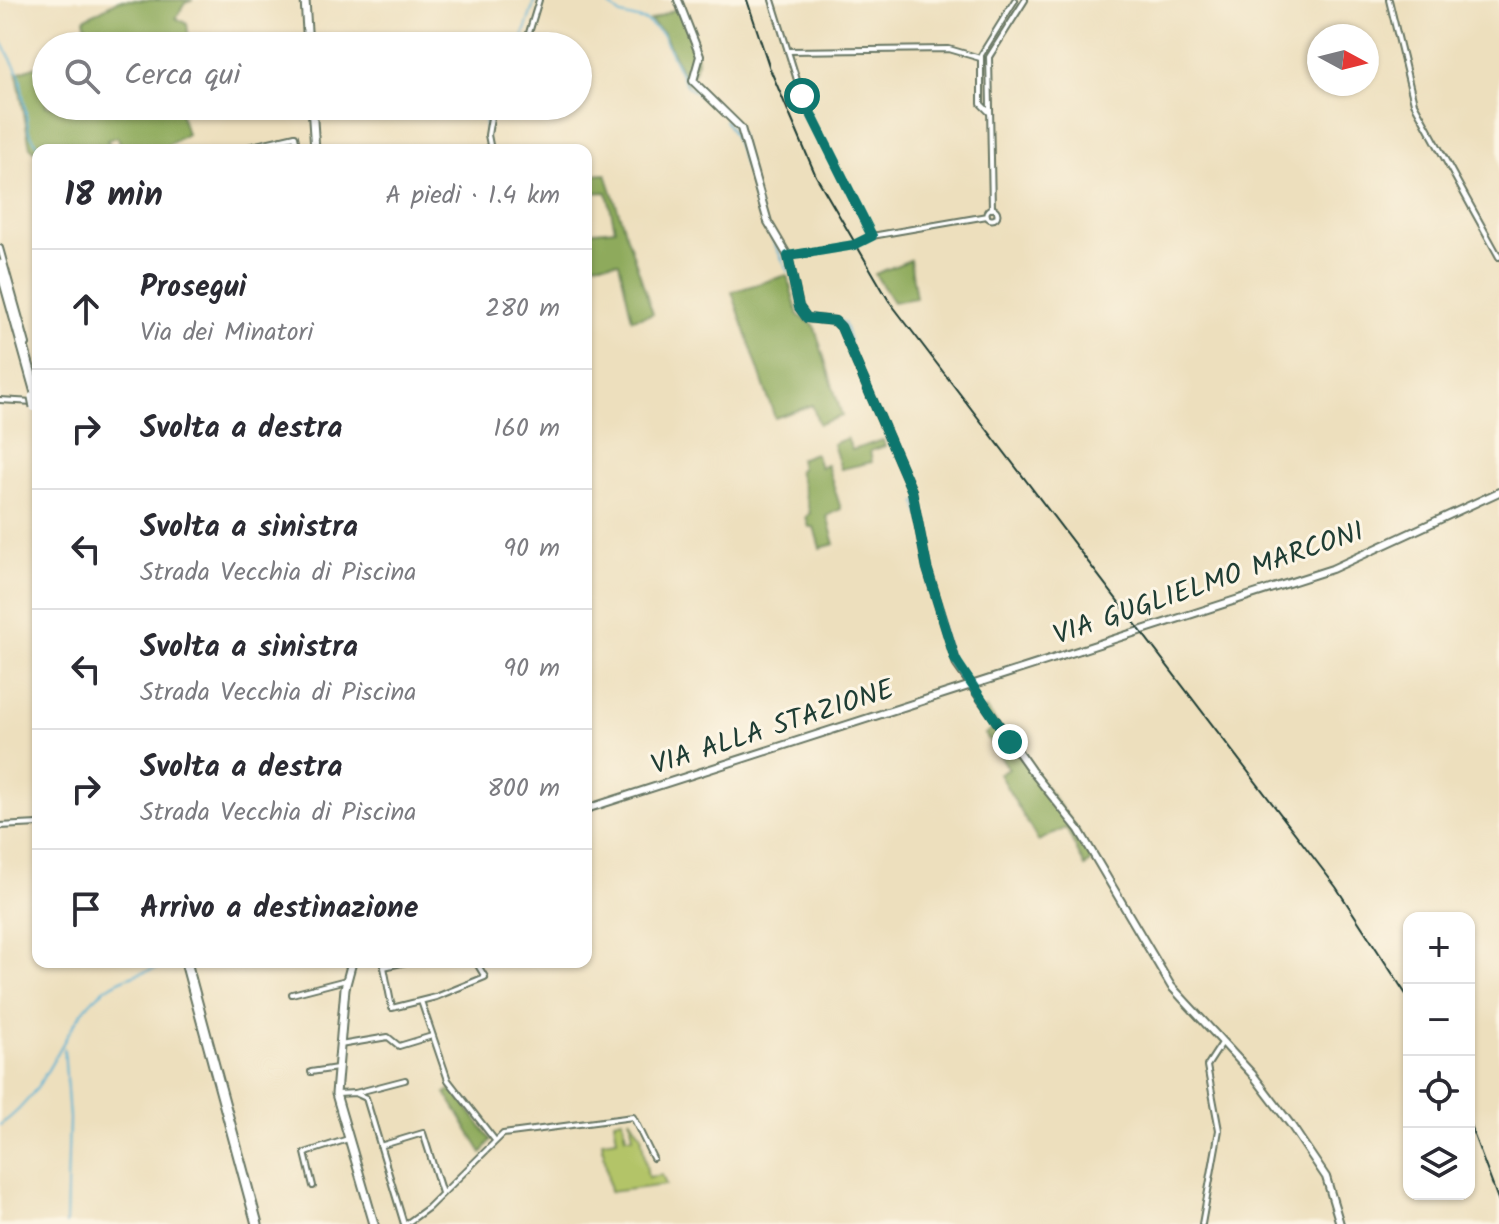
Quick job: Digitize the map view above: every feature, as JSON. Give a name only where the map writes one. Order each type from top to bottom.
[{"type":"highway","points":[[0,265],[32,383]]},
{"type":"highway","points":[[0,282],[32,385]]},
{"type":"highway","points":[[190,968],[259,1224]]},
{"type":"main road","points":[[305,0],[307,32]]},
{"type":"main road","points":[[313,120],[315,144]]},
{"type":"main road","points":[[350,968],[346,980],[336,1094],[374,1224]]},
{"type":"street","points":[[529,32],[539,0]]},
{"type":"street","points":[[678,0],[700,56],[693,81],[741,128],[768,222],[788,256],[799,307],[807,318],[835,321],[841,327],[906,477],[919,517],[927,568],[952,650],[971,685],[1031,770],[1079,830],[1171,986],[1253,1075],[1326,1177],[1340,1224]]},
{"type":"street","points":[[772,0],[812,121],[872,236]]},
{"type":"street","points":[[987,216],[992,209],[989,57],[1025,0]]},
{"type":"street","points":[[1389,0],[1414,103],[1499,257]]},
{"type":"street","points":[[990,113],[981,104],[980,58],[1013,1]]},
{"type":"street","points":[[787,51],[949,49],[980,58]]},
{"type":"street","points":[[490,144],[491,120]]},
{"type":"street","points":[[260,144],[296,136],[297,144]]},
{"type":"street","points":[[281,139],[281,144]]},
{"type":"street","points":[[788,256],[854,245],[872,236],[987,216],[996,218],[996,211],[992,209]]},
{"type":"street","points":[[0,248],[32,380]]},
{"type":"street","points":[[0,400],[32,401]]},
{"type":"street","name":"VIA GUGLIELMO MARCONI","points":[[971,685],[1332,569],[1499,492]]},
{"type":"street","name":"VIA ALLA STAZIONE","points":[[592,807],[971,685]]},
{"type":"street","points":[[0,826],[32,824]]},
{"type":"street","points":[[384,968],[392,1008],[421,1001],[485,977],[480,968]]},
{"type":"street","points":[[292,994],[346,980]]},
{"type":"street","points":[[421,1001],[448,1080],[494,1139]]},
{"type":"street","points":[[339,1045],[388,1037],[399,1046],[432,1036]]},
{"type":"street","points":[[1202,1224],[1219,1130],[1207,1066],[1222,1043]]},
{"type":"street","points":[[311,1072],[337,1068]]},
{"type":"street","points":[[355,1093],[360,1089],[405,1080]]},
{"type":"street","points":[[336,1094],[355,1093],[366,1098],[405,1224],[442,1193],[494,1139],[520,1130],[633,1117],[653,1158]]},
{"type":"street","points":[[380,1146],[423,1133],[442,1193]]},
{"type":"street","points":[[313,1186],[305,1153],[348,1139]]},
{"type":"green space","points":[[119,0],[193,0],[185,3],[176,18],[187,24],[188,32],[87,32],[84,19]]},
{"type":"green space","points":[[677,8],[691,36],[696,56],[693,75],[687,83],[663,32],[650,21]]},
{"type":"green space","points":[[32,68],[32,120],[182,120],[187,134],[170,144],[121,144],[117,137],[107,140],[109,144],[32,144],[32,149],[17,73]]},
{"type":"green space","points":[[606,174],[653,314],[632,319],[619,262],[592,264],[592,231],[615,229],[607,192],[592,193],[592,175]]},
{"type":"green space","points":[[910,260],[916,298],[893,302],[875,274]]},
{"type":"green space","points":[[787,275],[798,315],[814,325],[842,416],[819,424],[812,405],[775,418],[732,292]]},
{"type":"green space","points":[[847,438],[852,450],[883,440],[885,446],[870,451],[872,462],[841,469],[833,444]]},
{"type":"green space","points":[[815,453],[820,467],[827,465],[841,509],[827,516],[835,544],[820,548],[814,527],[809,527],[806,517],[810,513],[798,470],[801,469],[799,459]]},
{"type":"green space","points":[[986,709],[1075,826],[1093,858],[1085,867],[1066,828],[1038,841],[999,774],[1009,769],[985,734],[992,729],[982,712]]},
{"type":"green space","points":[[453,1088],[491,1140],[482,1153],[446,1093]]},
{"type":"green space","points":[[630,1118],[641,1135],[648,1177],[662,1175],[666,1185],[610,1192],[602,1141],[617,1139],[614,1121],[623,1119],[626,1137],[633,1137]]},
{"type":"waterway","points":[[525,32],[535,0]]},
{"type":"waterway","points":[[603,0],[621,15],[646,21],[662,34],[686,85],[721,112]]},
{"type":"waterway","points":[[0,38],[20,76],[29,132],[37,144]]},
{"type":"waterway","points":[[484,120],[487,144]]},
{"type":"waterway","points":[[725,120],[734,136],[755,195]]},
{"type":"waterway","points":[[731,122],[739,133],[761,216],[788,271]]},
{"type":"waterway","points":[[835,318],[844,323],[850,341]]},
{"type":"waterway","points":[[917,502],[920,515]]},
{"type":"waterway","points":[[929,583],[951,662],[965,685]]},
{"type":"waterway","points":[[968,690],[975,699]]},
{"type":"waterway","points":[[0,1125],[34,1092],[80,1015],[94,999],[126,978],[158,968]]},
{"type":"waterway","points":[[64,1048],[69,1119],[66,1224]]},
{"type":"railway","points":[[747,0],[770,69],[816,176],[889,301],[1336,887],[1403,990]]},
{"type":"railway","points":[[1471,1128],[1499,1202]]},
{"type":"route","points":[[802,96],[872,236],[859,244],[788,256],[799,307],[813,321],[835,321],[841,327],[912,491],[927,568],[955,659],[1010,742]]}]
